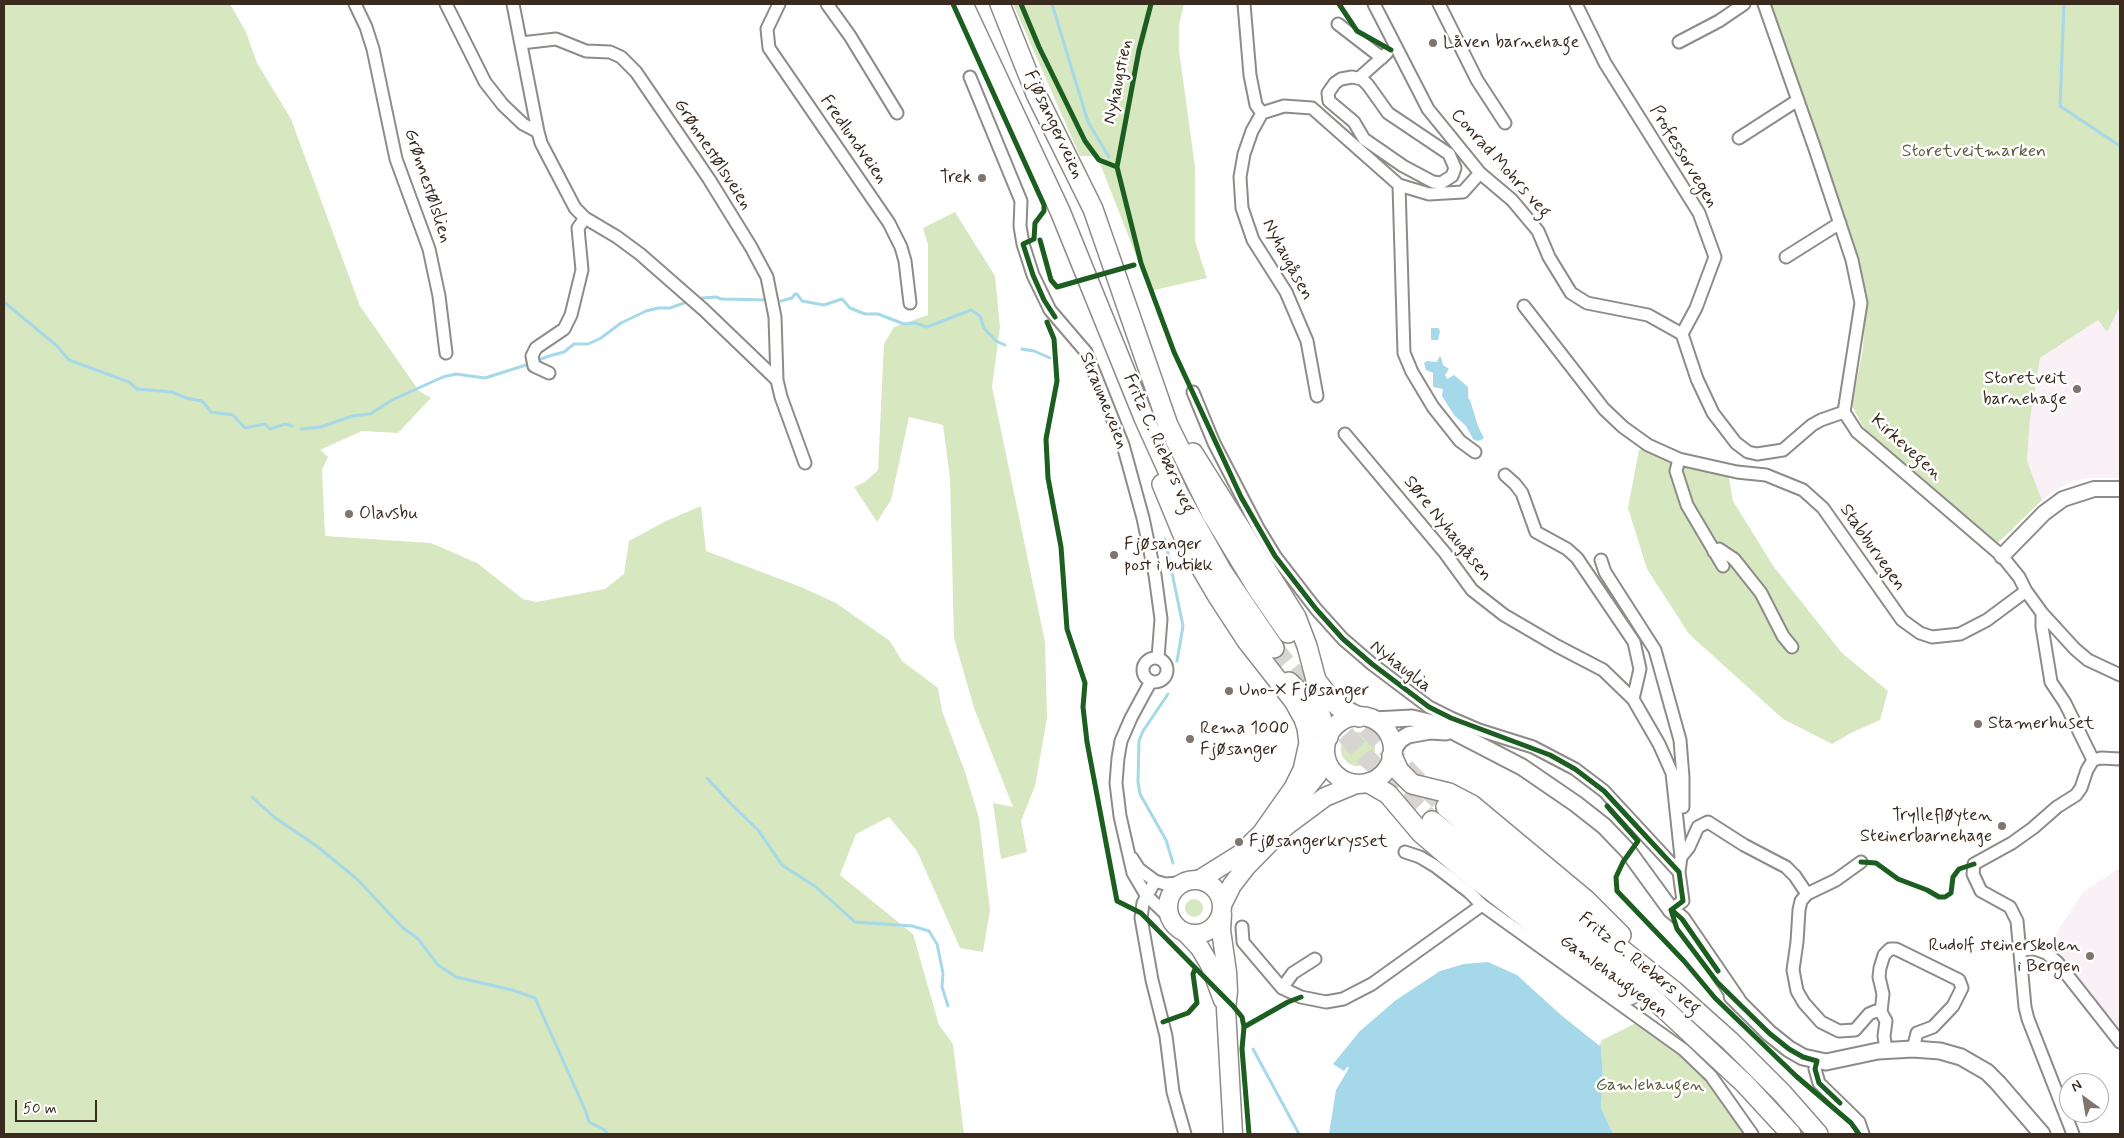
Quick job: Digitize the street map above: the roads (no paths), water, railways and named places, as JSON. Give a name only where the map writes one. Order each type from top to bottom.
[{"type":"highway","name":"Fjøsangerveien","points":[[963,4],[1056,203],[1078,255]]},
{"type":"highway","name":"Fjøsangerveien","points":[[1000,4],[1036,94],[1093,209],[1106,246]]},
{"type":"highway","name":"Fritz C. Riebers veg","points":[[1106,246],[1168,425],[1212,514],[1257,588],[1288,634]]},
{"type":"highway","name":"Fritz C. Riebers veg","points":[[1078,255],[1144,418],[1147,450],[1186,542],[1216,595],[1267,653]]},
{"type":"highway","points":[[1158,397],[1177,424],[1190,449],[1296,617],[1308,646],[1316,680],[1322,690],[1340,708],[1366,718]]},
{"type":"highway","points":[[1267,653],[1320,714],[1327,746]]},
{"type":"highway","points":[[1263,832],[1294,788],[1303,770],[1309,743],[1307,728],[1300,710],[1267,653]]},
{"type":"highway","points":[[1392,753],[1398,771],[1412,784],[1448,793],[1472,805],[1586,900],[1627,941],[1670,979],[1731,1042]]},
{"type":"highway","points":[[1362,783],[1388,794],[1421,833],[1572,954],[1646,1006],[1684,1025]]},
{"type":"highway","name":"Fritz C. Riebers veg","points":[[1446,807],[1526,874],[1644,966],[1731,1042],[1782,1093],[1818,1134]]},
{"type":"highway","name":"Fritz C. Riebers veg","points":[[1432,822],[1684,1025],[1745,1084],[1791,1134]]},
{"type":"main road","points":[[1366,718],[1386,730],[1390,737],[1392,753]]},
{"type":"main road","points":[[1226,1009],[1210,965],[1200,948],[1186,934],[1179,930],[1169,917],[1167,911],[1169,898],[1176,887],[1181,883],[1198,880],[1239,855],[1263,832],[1287,813],[1317,775],[1332,730],[1344,720],[1366,718],[1420,719],[1441,725],[1451,732],[1522,767],[1550,785],[1604,826],[1628,851],[1671,910],[1677,929],[1705,968],[1769,1033],[1789,1050],[1803,1057],[1826,1062],[1886,1050],[1940,1051],[1961,1057],[1987,1072],[2042,1134]]},
{"type":"main road","points":[[1186,934],[1204,933],[1212,929],[1218,922],[1232,885],[1246,867],[1286,826],[1325,797],[1362,783],[1384,772],[1400,740],[1408,734],[1430,731],[1451,732]]},
{"type":"main road","points":[[1327,746],[1330,768],[1335,774],[1348,782],[1362,783]]},
{"type":"main road","points":[[1198,880],[1207,882],[1215,888],[1220,896],[1222,909],[1221,930],[1228,982],[1226,1009],[1233,1134]]},
{"type":"street","name":"Grønnestølslien","points":[[355,4],[373,49],[396,159],[429,249],[446,353]]},
{"type":"street","points":[[446,4],[485,82],[523,124],[538,132]]},
{"type":"street","points":[[513,4],[541,143],[571,202],[584,218],[617,237],[640,254],[704,310],[777,380]]},
{"type":"street","name":"Fredlundveien","points":[[779,4],[767,29],[769,48],[879,208],[896,236],[905,261],[910,303]]},
{"type":"street","points":[[827,4],[850,36],[897,112]]},
{"type":"street","points":[[1244,4],[1250,75],[1256,105],[1262,113],[1284,106],[1312,108],[1399,185],[1429,194],[1463,192],[1480,174]]},
{"type":"street","name":"Conrad Mohrs veg","points":[[1374,4],[1428,109],[1480,174],[1512,200],[1538,232],[1549,257],[1571,293],[1587,302],[1648,315],[1682,334]]},
{"type":"street","name":"Conrad Mohrs veg","points":[[1439,4],[1476,80],[1505,123]]},
{"type":"street","name":"Professorvegen","points":[[1576,4],[1605,63],[1699,212],[1715,256],[1696,308],[1682,334]]},
{"type":"street","points":[[1679,42],[1719,21],[1744,4]]},
{"type":"street","name":"Kirkevegen","points":[[1764,4],[1840,223],[1852,260],[1861,303],[1844,412],[1857,432],[2002,556],[2042,613],[2083,656],[2120,674]]},
{"type":"street","points":[[1338,24],[1382,58]]},
{"type":"street","name":"Grønnestølsveien","points":[[521,43],[546,38],[563,40],[586,50],[615,54],[626,61],[636,72],[709,179],[763,268],[770,288],[775,317],[777,380],[781,398],[805,462]]},
{"type":"street","name":"Conrad Mohrs veg","points":[[1359,78],[1368,85],[1388,114],[1449,154],[1455,168],[1452,176],[1441,182],[1433,182],[1403,166],[1362,137],[1354,122],[1331,104],[1328,93],[1335,83],[1341,79],[1359,78],[1392,50],[1398,52]]},
{"type":"street","name":"Straumeveien","points":[[970,77],[1021,201],[1020,226],[1023,244],[1033,275],[1050,310],[1086,352],[1123,445],[1143,518],[1155,575],[1161,619],[1158,658]]},
{"type":"street","points":[[1739,138],[1798,100]]},
{"type":"street","name":"Nyhaugåsen","points":[[1262,113],[1252,131],[1244,154],[1240,177],[1242,208],[1253,240],[1286,292],[1307,341],[1317,396]]},
{"type":"street","points":[[1399,185],[1404,353],[1412,372],[1434,407],[1460,442],[1474,452]]},
{"type":"street","points":[[548,373],[534,366],[532,356],[536,348],[564,329],[571,315],[582,270],[578,228],[584,218]]},
{"type":"street","points":[[1786,257],[1840,223]]},
{"type":"street","name":"Stabburvegen","points":[[1524,306],[1604,410],[1648,445],[1679,459],[1737,472],[1766,475],[1803,490],[1823,508],[1902,620],[1920,633],[1932,636],[1960,634],[1987,620],[2026,591]]},
{"type":"street","points":[[1682,334],[1697,379],[1713,414],[1736,443],[1748,452],[1757,454],[1783,450],[1812,425],[1844,412]]},
{"type":"street","name":"Nyhauglia","points":[[1192,392],[1241,497],[1275,556],[1316,609],[1343,639],[1372,664],[1429,707],[1479,730],[1532,747],[1576,769],[1604,791],[1680,872]]},
{"type":"street","name":"Søre Nyhaugåsen","points":[[1345,434],[1445,553],[1472,590],[1504,615],[1602,670],[1633,698],[1659,744],[1672,773],[1681,857],[1680,872],[1683,901],[1671,910]]},
{"type":"street","points":[[1679,459],[1676,471],[1687,505],[1723,566]]},
{"type":"street","points":[[1505,475],[1522,493],[1537,533],[1561,546],[1577,558],[1634,642],[1640,669],[1633,698]]},
{"type":"street","points":[[2002,556],[2044,513],[2063,499],[2094,489],[2120,490]]},
{"type":"street","points":[[1714,552],[1719,549],[1734,559],[1761,593],[1783,636],[1792,647]]},
{"type":"street","points":[[1601,560],[1605,572],[1656,650],[1680,740],[1683,777],[1682,831],[1679,841]]},
{"type":"street","points":[[2042,613],[2051,682],[2065,703],[2093,760]]},
{"type":"street","points":[[1158,658],[1167,666],[1166,674],[1160,681],[1151,681],[1144,674],[1144,666],[1150,659],[1158,658]]},
{"type":"street","points":[[1151,681],[1131,718],[1121,742],[1118,758],[1117,799],[1133,873],[1146,895],[1169,917]]},
{"type":"street","points":[[2073,1134],[2028,1020],[2025,1007],[2017,921],[2010,907],[1981,891],[1973,874],[1974,864],[2012,843],[2056,807],[2076,796],[2093,760],[2101,758],[2120,760]]},
{"type":"street","points":[[1681,857],[1689,847],[1698,827],[1708,822],[1786,868],[1795,876],[1807,894]]},
{"type":"street","points":[[1128,852],[1139,869],[1155,880],[1164,884],[1181,883]]},
{"type":"street","name":"Gamlehaugvegen","points":[[1405,852],[1420,857],[1435,866],[1469,892],[1482,905],[1684,1050],[1711,1076],[1752,1134]]},
{"type":"street","points":[[1862,862],[1836,880],[1807,894],[1801,901],[1793,970],[1794,982],[1804,1003],[1821,1022],[1839,1030],[1855,1030],[1869,1014],[1876,1011],[1881,1012]]},
{"type":"street","points":[[1155,880],[1141,908],[1141,918],[1152,980],[1166,1036],[1173,1092],[1185,1134]]},
{"type":"street","points":[[1242,927],[1243,942],[1282,988],[1310,1000],[1326,1002],[1343,999],[1372,984],[1482,905]]},
{"type":"street","points":[[1886,1050],[1884,1036],[1886,1020],[1881,1012],[1883,994],[1879,977],[1884,955],[1890,949],[1896,949],[1959,980],[1962,988],[1953,1006],[1933,1027],[1917,1033],[1913,1049]]},
{"type":"street","points":[[2020,950],[2035,949],[2046,953],[2057,962],[2120,1042]]},
{"type":"street","points":[[1282,988],[1293,973],[1314,959]]},
{"type":"street","points":[[1817,1061],[1815,1069],[1819,1083],[1859,1122],[1863,1134]]},
{"type":"water","points":[[1431,328],[1438,328],[1440,331],[1438,340],[1431,340]]},
{"type":"water","points":[[1439,357],[1441,357],[1443,365],[1449,369],[1445,375],[1447,379],[1454,375],[1468,387],[1468,398],[1484,438],[1481,440],[1473,439],[1466,426],[1454,415],[1442,396],[1443,389],[1433,387],[1433,373],[1426,370],[1424,363],[1427,361],[1437,362]]},
{"type":"water","points":[[1488,962],[1517,975],[1561,1015],[1601,1047],[1603,1079],[1601,1108],[1613,1134],[1329,1134],[1336,1090],[1349,1068],[1347,1067],[1344,1071],[1333,1064],[1360,1031],[1396,1000],[1440,971],[1464,964]]},
{"type":"waterway","points":[[1052,4],[1088,122],[1109,157]]},
{"type":"waterway","points":[[2064,4],[2060,106],[2120,146]]},
{"type":"waterway","points":[[781,301],[792,298],[795,294],[802,301],[824,305],[842,299],[850,308],[865,314],[878,314],[904,324],[915,323],[927,327],[971,310],[980,316],[984,328],[996,341],[1005,345]]},
{"type":"waterway","points":[[702,298],[767,300]]},
{"type":"waterway","points":[[4,302],[56,345],[69,360],[129,382],[137,389],[172,392],[186,398],[202,401],[211,412],[233,415],[245,428],[265,424],[270,429],[285,424],[292,426]]},
{"type":"waterway","points":[[301,429],[321,427],[352,416],[370,414],[392,400],[443,377],[456,374],[485,378],[526,365],[564,352],[574,344],[588,344],[601,338],[621,323],[646,311],[670,308],[684,303]]},
{"type":"waterway","points":[[1022,349],[1034,351],[1050,358]]},
{"type":"waterway","points":[[1165,539],[1183,626],[1177,661]]},
{"type":"waterway","points":[[1168,694],[1143,731],[1139,741],[1138,782],[1140,794],[1166,840],[1173,863]]},
{"type":"waterway","points":[[707,778],[758,830],[782,865],[816,887],[855,922],[912,926],[929,931],[937,944],[943,973],[942,987],[948,1006]]},
{"type":"waterway","points":[[252,797],[274,817],[318,847],[357,879],[402,927],[418,939],[438,965],[456,977],[512,990],[535,998],[589,1122],[605,1130],[607,1134]]},
{"type":"waterway","points":[[1253,1049],[1299,1134]]},
{"type":"tunnel","points":[[1274,648],[1332,720],[1365,756],[1432,821]]},
{"type":"tunnel","points":[[1347,707],[1414,777],[1446,807]]},
{"type":"place","name":"Låven barnehage","points":[[1433,43]]},
{"type":"place","name":"Trek","points":[[982,178]]},
{"type":"place","name":"Storetveit barnehage","points":[[2077,389]]},
{"type":"place","name":"Olavsbu","points":[[349,514]]},
{"type":"place","name":"Fjøsanger post i butikk","points":[[1114,555]]},
{"type":"place","name":"Uno-X Fjøsanger","points":[[1229,691]]},
{"type":"place","name":"Stamerhuset","points":[[1978,724]]},
{"type":"place","name":"Rema 1000 Fjøsanger","points":[[1190,739]]},
{"type":"place","name":"Tryllefløyten Steinerbarnehage","points":[[2002,826]]},
{"type":"place","name":"Fjøsangerkrysset","points":[[1239,842]]},
{"type":"place","name":"Rudolf steinerskolen i Bergen","points":[[2090,956]]},
{"type":"park label","name":"Storetveitmarken","points":[[1974,152]]},
{"type":"park label","name":"Gamlehaugen","points":[[1650,1086]]}]
